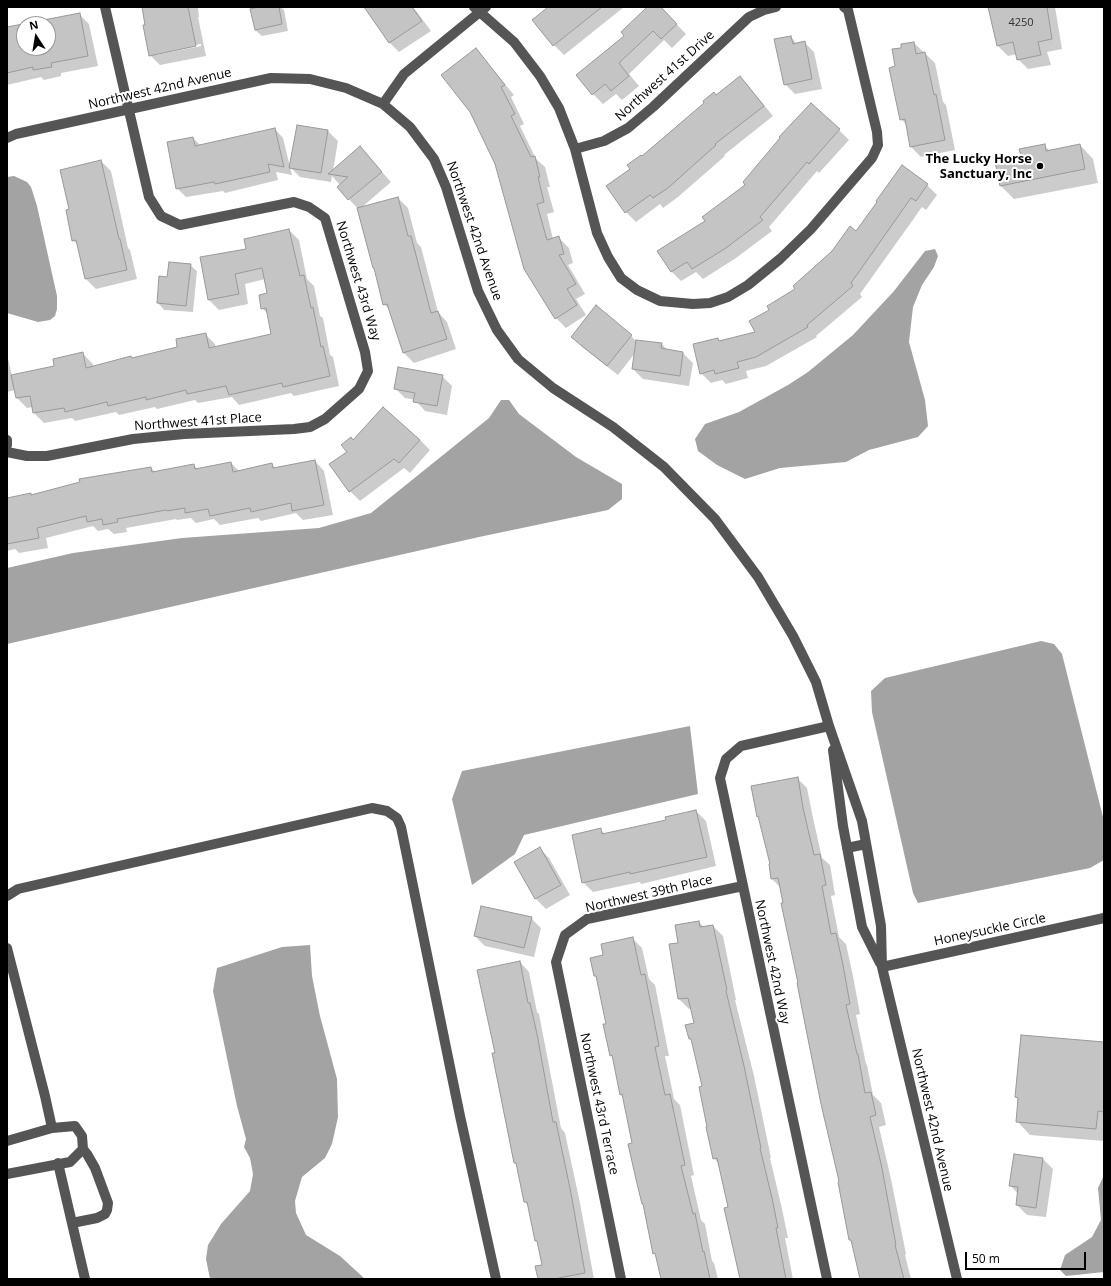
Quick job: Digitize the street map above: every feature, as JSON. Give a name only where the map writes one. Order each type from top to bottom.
[{"type":"street","points":[[105,7],[129,109]]},
{"type":"street","name":"Northwest 41st Drive","points":[[575,149],[604,141],[628,128],[653,107],[749,17],[764,10],[776,7]]},
{"type":"street","points":[[383,104],[404,74],[480,9],[514,42],[540,76],[559,108],[575,149],[597,232],[608,257],[621,278],[637,290],[660,301],[693,304],[710,303],[728,297],[748,285],[780,259],[811,229],[872,158],[878,145],[877,132],[848,10],[844,7]]},
{"type":"street","name":"Northwest 42nd Avenue","points":[[10,135],[271,78],[310,79],[346,88],[383,104],[410,127],[434,159],[446,187],[478,291],[497,330],[518,359],[553,388],[613,427],[664,467],[715,519],[758,577],[793,636],[816,682],[829,726],[862,821],[881,926],[882,967],[957,1279]]},
{"type":"street","name":"Northwest 43rd Way","points":[[129,109],[149,197],[162,216],[180,225],[294,202],[309,206],[325,218],[365,352],[368,371]]},
{"type":"street","name":"Northwest 41st Place","points":[[7,452],[27,456],[47,456],[133,439],[184,434],[310,427],[325,419],[359,389],[368,371]]},
{"type":"street","points":[[7,440],[7,445]]},
{"type":"street","name":"Northwest 42nd Avenue","points":[[829,726],[847,848],[862,927],[882,967]]},
{"type":"street","name":"Northwest 42nd Way","points":[[827,1279],[720,778],[726,759],[741,746],[829,726]]},
{"type":"street","points":[[7,896],[18,889],[372,808],[387,811],[397,818],[401,827],[460,1116],[496,1279]]},
{"type":"street","points":[[847,848],[866,844]]},
{"type":"street","name":"Northwest 39th Place","points":[[565,935],[586,919],[743,886]]},
{"type":"street","name":"Honeysuckle Circle","points":[[882,967],[1104,918]]},
{"type":"street","name":"Northwest 43rd Terrace","points":[[565,935],[556,962],[621,1279]]},
{"type":"street","points":[[7,948],[52,1128]]},
{"type":"street","points":[[7,1141],[52,1128],[75,1126],[82,1136],[83,1149],[94,1168],[108,1203],[105,1214],[97,1218],[72,1223]]},
{"type":"street","points":[[7,1174],[58,1163],[70,1162],[83,1149]]},
{"type":"street","points":[[58,1163],[85,1279]]},
{"type":"shaded area","points":[[14,176],[27,182],[31,187],[37,206],[57,296],[57,309],[55,316],[50,320],[38,322],[7,313],[7,177]]},
{"type":"shaded area","points":[[935,249],[938,256],[934,267],[922,285],[913,307],[909,342],[925,400],[928,426],[918,437],[869,450],[846,462],[780,468],[745,479],[717,465],[698,451],[695,439],[705,424],[739,412],[788,385],[808,372],[853,335],[894,291],[925,251]]},
{"type":"shaded area","points":[[501,400],[509,400],[519,414],[576,457],[622,484],[622,499],[608,510],[479,537],[7,644],[7,568],[73,553],[182,538],[319,528],[371,513],[489,418]]},
{"type":"shaded area","points":[[1041,641],[1054,644],[1062,654],[1104,821],[1104,860],[1090,868],[918,903],[913,893],[872,712],[871,691],[885,678]]},
{"type":"shaded area","points":[[690,726],[698,794],[524,835],[515,854],[472,885],[452,799],[462,771]]},
{"type":"shaded area","points":[[310,945],[312,976],[320,1016],[337,1079],[338,1117],[332,1144],[325,1158],[302,1177],[295,1201],[296,1213],[306,1235],[340,1256],[365,1279],[210,1279],[206,1259],[208,1245],[221,1224],[250,1191],[253,1174],[250,1158],[244,1147],[246,1139],[237,1106],[213,991],[217,968],[282,947]]},
{"type":"shaded area","points":[[1104,1175],[1104,1272],[1066,1276],[1060,1270],[1065,1255],[1092,1237],[1101,1220],[1098,1188]]},
{"type":"building","points":[[142,7],[188,7],[196,46],[149,56],[143,25],[145,25]]},
{"type":"building","points":[[258,7],[279,7],[282,24],[255,30],[250,9]]},
{"type":"building","points":[[364,7],[412,7],[422,21],[389,43]]},
{"type":"building","points":[[548,7],[602,7],[553,46],[532,20]]},
{"type":"building","points":[[647,7],[661,7],[677,24],[661,39],[653,31],[619,63],[629,76],[611,91],[605,84],[592,95],[576,75],[624,36],[621,32]]},
{"type":"building","points":[[988,7],[1047,7],[1052,39],[1038,42],[1041,55],[1017,60],[1013,42],[997,46]]},
{"type":"building","points":[[80,13],[88,56],[51,63],[52,67],[33,70],[33,67],[7,73],[7,27],[16,25],[16,56],[56,56],[56,18]]},
{"type":"building","points":[[791,36],[793,44],[805,41],[812,79],[784,85],[774,39]]},
{"type":"building","points":[[914,42],[916,54],[925,52],[934,95],[936,94],[945,140],[910,147],[905,119],[900,120],[889,68],[895,66],[892,49],[901,48],[901,44]]},
{"type":"building","points":[[476,48],[505,85],[501,87],[515,114],[511,116],[531,157],[535,156],[544,202],[537,204],[547,240],[559,236],[564,254],[559,255],[576,284],[567,289],[577,305],[555,319],[524,269],[495,164],[470,112],[441,75]]},
{"type":"building","points":[[740,76],[764,106],[715,144],[716,145],[668,188],[653,198],[650,195],[625,213],[606,186],[630,169],[627,165],[641,155],[642,156],[704,103],[703,101],[714,92],[716,95]]},
{"type":"building","points":[[811,103],[840,129],[809,164],[807,162],[760,217],[763,220],[726,248],[692,269],[687,262],[671,272],[657,251],[705,221],[702,217],[745,185],[743,182],[780,138],[779,137]]},
{"type":"building","points":[[297,125],[328,130],[321,173],[289,168]]},
{"type":"building","points":[[275,128],[284,167],[268,164],[270,172],[215,184],[214,182],[176,189],[167,142],[193,137],[195,146]]},
{"type":"building","name":"The Lucky Horse Sanctuary, Inc","points":[[1045,144],[1046,151],[1080,144],[1085,169],[1000,186],[995,162],[1021,156],[1019,149]]},
{"type":"building","points":[[360,146],[382,172],[348,200],[337,187],[348,177],[328,174]]},
{"type":"building","points":[[101,160],[127,270],[85,279],[76,240],[72,241],[66,210],[69,209],[60,170]]},
{"type":"building","points":[[902,165],[928,184],[916,201],[911,198],[851,283],[853,286],[807,325],[808,327],[756,357],[737,362],[739,368],[715,374],[714,370],[700,374],[693,344],[718,338],[719,341],[755,332],[749,321],[769,310],[767,306],[795,289],[793,286],[832,251],[850,226],[856,231]]},
{"type":"building","points":[[398,197],[408,236],[411,236],[431,313],[438,311],[447,339],[403,353],[387,304],[383,305],[357,208]]},
{"type":"building","points":[[289,229],[300,276],[304,275],[311,308],[313,307],[321,347],[323,346],[330,376],[283,387],[282,383],[229,395],[226,386],[187,394],[186,390],[146,400],[146,397],[108,406],[107,402],[65,412],[64,408],[33,413],[30,396],[16,398],[11,375],[54,366],[53,359],[83,352],[86,368],[131,356],[132,358],[177,347],[176,339],[206,333],[209,348],[271,334],[266,308],[261,309],[259,295],[267,293],[262,268],[235,274],[239,294],[208,300],[200,257],[246,249],[244,239]]},
{"type":"building","points":[[169,262],[191,264],[186,306],[157,303],[159,276],[167,277]]},
{"type":"building","points":[[596,305],[632,335],[607,366],[571,337]]},
{"type":"building","points":[[636,340],[662,343],[661,348],[683,352],[680,376],[632,369]]},
{"type":"building","points":[[398,367],[443,375],[437,406],[413,402],[415,393],[394,389]]},
{"type":"building","points":[[383,407],[420,440],[399,463],[394,459],[349,492],[329,464],[347,452],[341,445],[351,437],[353,440]]},
{"type":"building","points":[[315,460],[324,505],[292,511],[291,503],[251,512],[250,508],[210,516],[208,509],[185,513],[185,508],[117,519],[118,522],[103,525],[102,519],[87,522],[86,516],[37,528],[39,538],[7,544],[7,498],[31,493],[31,495],[80,482],[79,479],[151,467],[152,472],[194,464],[195,469],[231,462],[233,472],[272,463],[273,468]]},
{"type":"building","points":[[798,777],[803,808],[814,855],[820,854],[826,885],[822,886],[831,934],[836,933],[843,965],[850,1004],[846,1005],[858,1054],[865,1093],[871,1092],[876,1115],[870,1117],[882,1168],[895,1245],[904,1279],[860,1279],[851,1240],[849,1240],[839,1181],[821,1104],[781,903],[783,903],[778,878],[771,879],[770,864],[758,816],[757,817],[751,786]]},
{"type":"building","points":[[696,810],[707,857],[582,883],[572,835],[601,828],[602,834],[666,820],[665,817]]},
{"type":"building","points":[[540,847],[561,885],[535,899],[514,862]]},
{"type":"building","points":[[481,906],[532,917],[524,948],[474,936]]},
{"type":"building","points":[[699,921],[700,927],[713,925],[726,991],[744,1066],[760,1148],[772,1198],[786,1279],[740,1279],[724,1208],[728,1207],[717,1158],[713,1159],[706,1127],[699,1087],[702,1086],[691,1039],[689,1039],[685,1025],[694,1023],[688,998],[678,999],[669,944],[678,943],[675,925]]},
{"type":"building","points":[[633,937],[641,975],[645,974],[659,1046],[655,1047],[665,1095],[670,1094],[685,1165],[681,1166],[693,1214],[695,1213],[710,1279],[661,1279],[655,1253],[653,1254],[643,1204],[628,1144],[632,1143],[622,1094],[620,1095],[612,1055],[610,1056],[603,1024],[606,1024],[596,976],[594,976],[590,958],[603,955],[601,944]]},
{"type":"building","points":[[520,961],[528,1003],[530,1003],[537,1034],[553,1122],[556,1122],[571,1193],[585,1273],[553,1279],[538,1279],[535,1266],[542,1265],[537,1241],[535,1241],[527,1202],[524,1202],[516,1163],[514,1163],[492,1053],[495,1053],[477,970]]},
{"type":"building","points":[[1021,1035],[1104,1042],[1104,1112],[1098,1111],[1096,1129],[1016,1122],[1018,1098],[1015,1097]]},
{"type":"building","points":[[1014,1154],[1043,1158],[1036,1208],[1016,1205],[1018,1187],[1009,1186]]},
{"type":"place","name":"The Lucky Horse Sanctuary, Inc","points":[[1040,166]]}]
